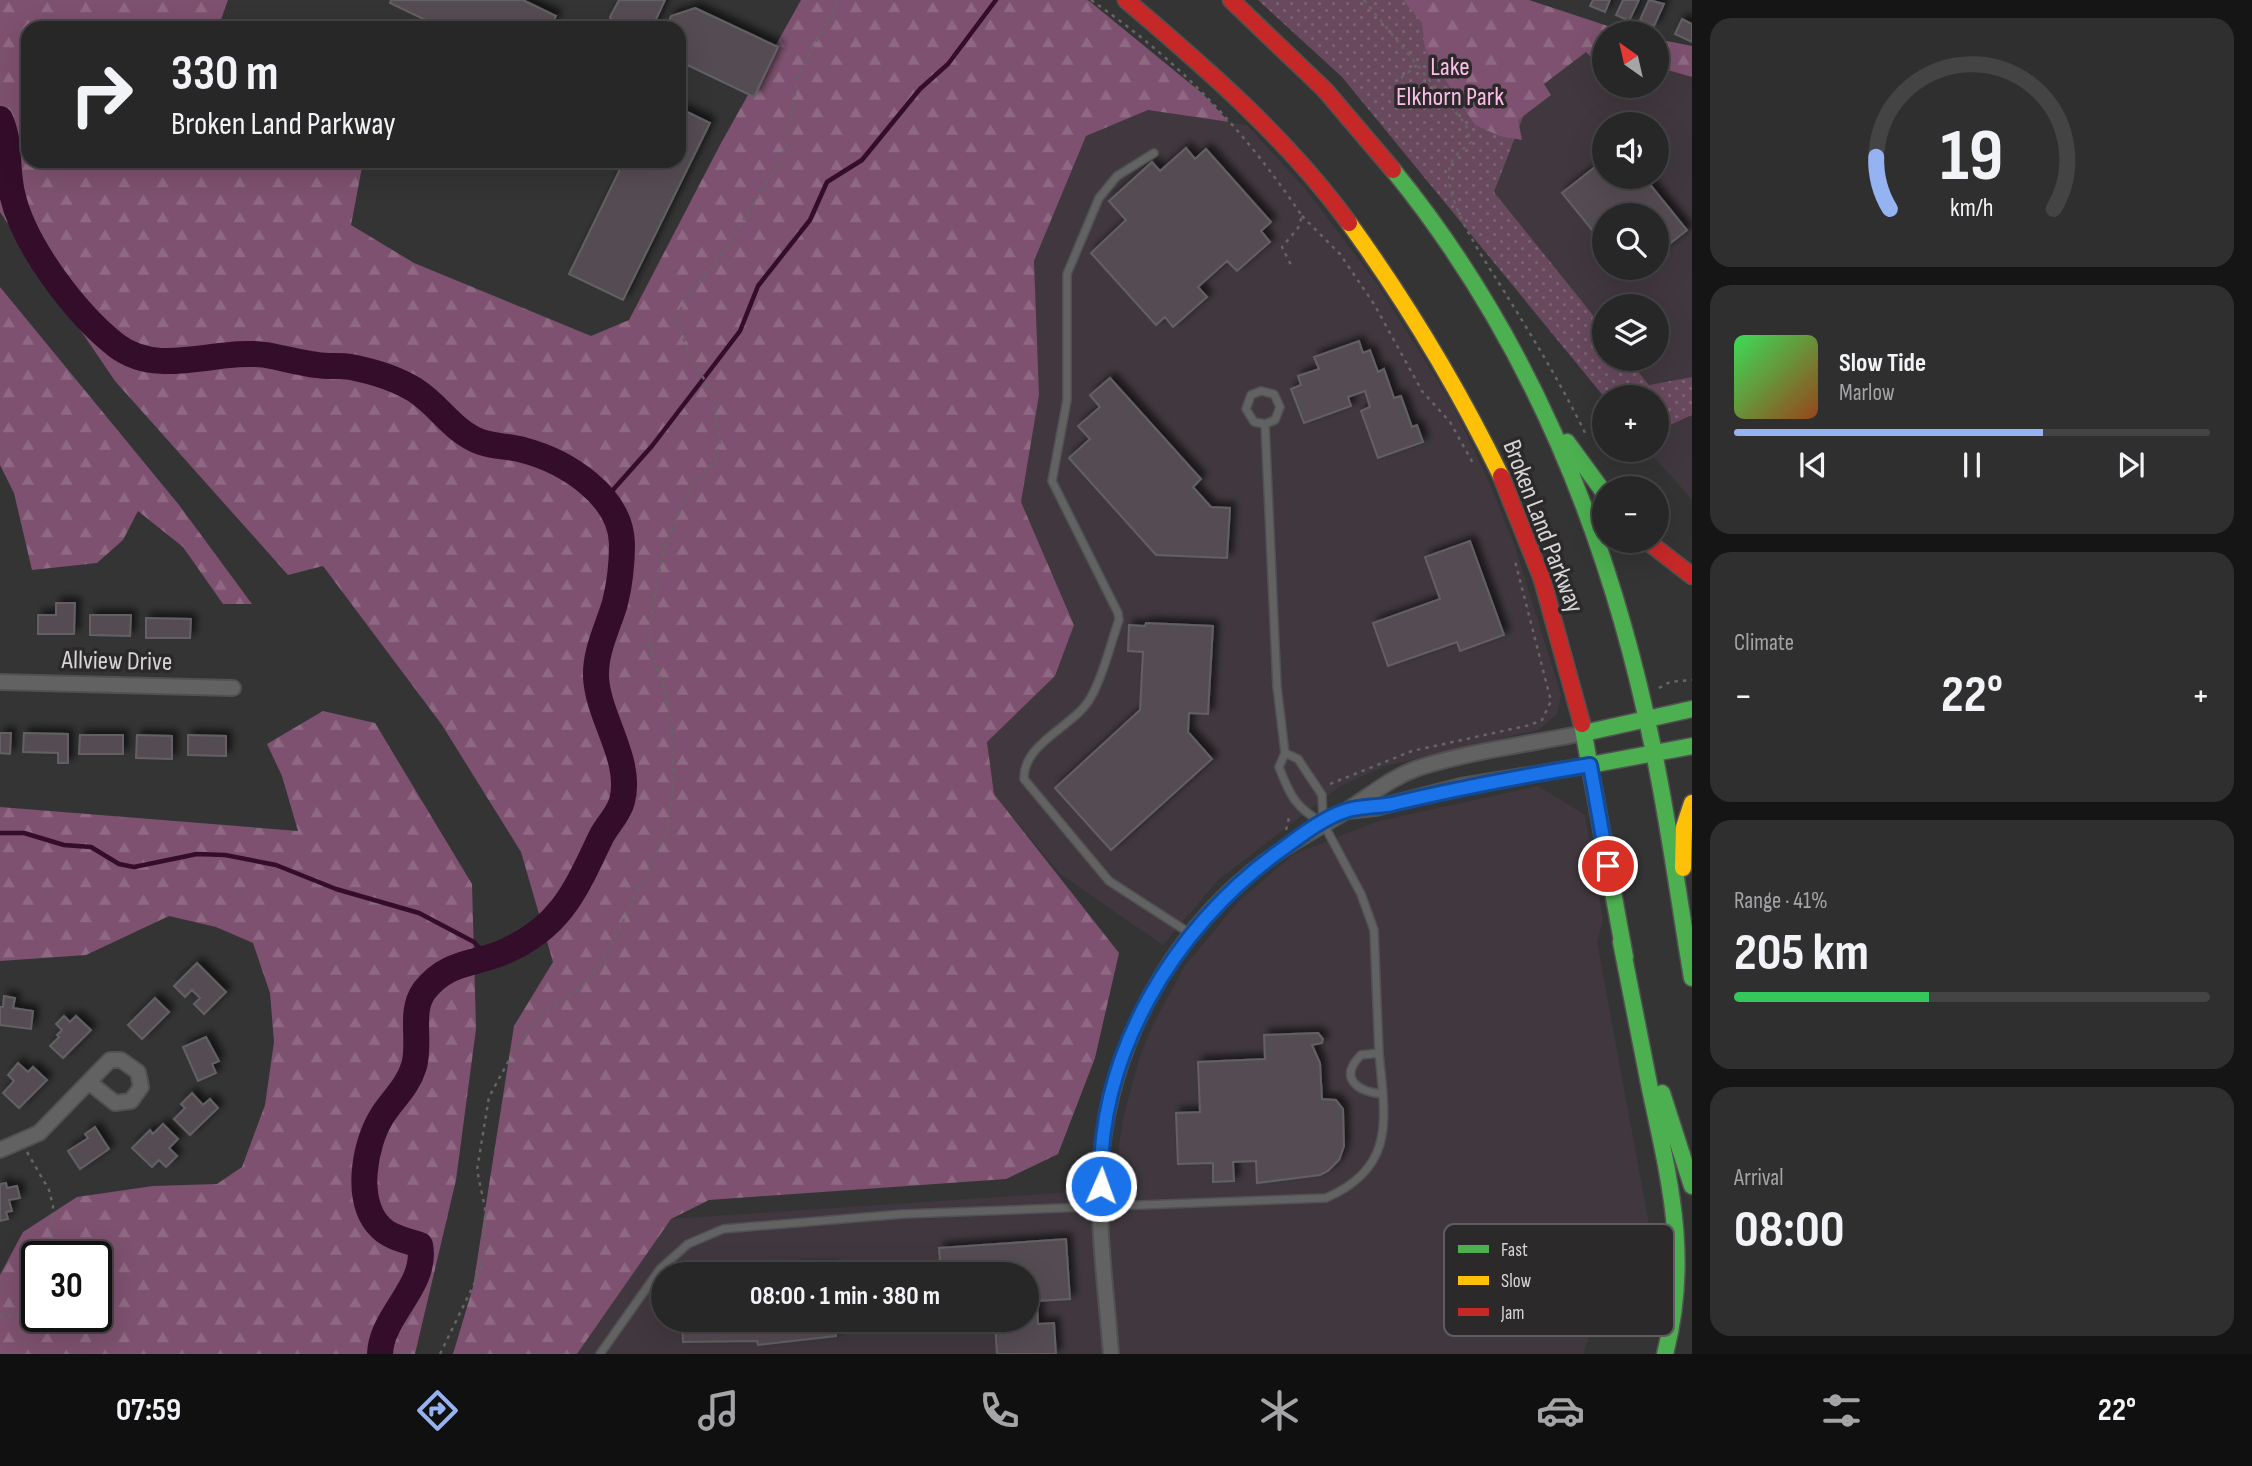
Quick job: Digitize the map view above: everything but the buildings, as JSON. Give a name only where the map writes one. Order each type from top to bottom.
[{"type":"main road","name":"Broken Land Parkway","points":[[1126,0],[1202,63],[1284,144],[1350,225],[1428,338],[1464,400],[1522,523],[1550,600],[1584,733],[1621,942],[1667,1111],[1692,1186]]},
{"type":"main road","name":"Broken Land Parkway","points":[[1231,0],[1336,102],[1410,191],[1488,306],[1547,414],[1610,584],[1647,718],[1692,978]]},
{"type":"main road","points":[[1547,414],[1592,476]]},
{"type":"main road","points":[[1662,553],[1692,576]]},
{"type":"main road","points":[[1584,733],[1692,709]]},
{"type":"main road","points":[[1590,765],[1692,746]]},
{"type":"main road","points":[[1684,930],[1684,839],[1692,803]]},
{"type":"main road","points":[[1621,942],[1656,1116],[1682,1215],[1684,1269],[1681,1302],[1674,1325]]},
{"type":"main road","points":[[1665,1354],[1671,1336]]},
{"type":"street","name":"Allview Drive","points":[[0,682],[233,688]]},
{"type":"street","points":[[1111,1354],[1101,1204],[1102,1144],[1117,1077],[1156,986],[1191,934],[1211,909],[1254,870],[1390,780],[1419,768],[1584,733]]},
{"type":"street","points":[[1346,811],[1375,808],[1461,786],[1590,765]]},
{"type":"street","points":[[0,1150],[22,1143],[39,1133],[90,1083]]},
{"type":"lane","points":[[1154,153],[1117,176],[1099,198],[1067,274],[1067,400],[1052,481],[1118,612],[1119,620],[1091,699],[1035,752],[1027,763],[1024,779],[1110,881],[1191,934]]},
{"type":"lane","points":[[1261,391],[1274,394],[1280,407],[1275,420],[1265,424],[1254,422],[1246,410],[1251,396],[1261,391]]},
{"type":"lane","points":[[1265,424],[1277,687],[1285,753],[1279,767],[1287,789],[1301,811],[1323,823]]},
{"type":"lane","points":[[600,1354],[660,1269],[688,1244],[723,1229],[903,1214],[1101,1204],[1325,1198],[1355,1183],[1376,1158],[1385,1129],[1374,930],[1361,894],[1323,823],[1322,795],[1298,759],[1285,753]]},
{"type":"lane","points":[[1379,1053],[1361,1055],[1353,1066],[1352,1077],[1361,1091],[1383,1094]]},
{"type":"path","points":[[440,1354],[479,1274],[485,1249],[485,1208],[477,1170],[488,1097],[513,1052],[541,1013],[577,990],[603,962],[667,831],[673,804],[671,720],[665,690],[650,649],[648,632],[657,574],[680,508],[691,485],[715,463],[720,432],[713,396],[691,357],[676,321],[680,309],[746,219],[777,166],[789,134],[798,76],[838,0]]},
{"type":"path","points":[[1091,0],[1162,56],[1225,115],[1261,156],[1302,216],[1340,254],[1399,345],[1422,391],[1450,422],[1476,468]]},
{"type":"path","points":[[1364,0],[1466,125],[1471,142],[1455,157],[1449,167],[1449,181],[1472,242],[1508,297],[1588,440]]},
{"type":"path","points":[[1401,78],[1418,64]]},
{"type":"path","points":[[1293,267],[1282,247],[1298,228],[1302,216]]},
{"type":"path","points":[[1512,550],[1551,701],[1548,712]]},
{"type":"path","points":[[1654,689],[1670,682],[1692,680]]},
{"type":"path","points":[[1330,785],[1339,783]]},
{"type":"path","points":[[22,1143],[49,1190],[53,1206],[52,1241]]},
{"type":"path","points":[[0,1315],[14,1316],[21,1313]]},
{"type":"shaded area","points":[[1561,19],[1592,29],[1592,98],[1670,98],[1670,45],[1692,51],[1692,377],[1649,385],[1638,371],[1669,371],[1669,294],[1592,294],[1592,314],[1494,192]]},
{"type":"shaded area","points":[[1148,110],[1247,125],[1307,191],[1378,285],[1453,406],[1488,480],[1515,547],[1561,695],[1557,714],[1538,730],[1385,766],[1340,786],[1218,880],[1163,945],[1059,873],[994,794],[987,742],[1055,676],[1074,625],[1021,502],[1039,395],[1034,261],[1086,136]]},
{"type":"shaded area","points":[[1692,415],[1692,500],[1659,462],[1669,462],[1669,426]]},
{"type":"shaded area","points":[[1538,786],[1585,815],[1603,919],[1597,942],[1649,1224],[1444,1224],[1444,1336],[1589,1336],[1583,1354],[577,1354],[671,1219],[1118,1189],[1119,1146],[1124,1115],[1140,1056],[1184,967],[1238,902],[1294,854],[1379,821]]},
{"type":"green space","points":[[0,0],[228,0],[220,21],[21,21],[21,168],[362,168],[351,225],[414,263],[591,336],[629,320],[720,145],[801,0],[1088,0],[1203,94],[1229,122],[1148,110],[1086,136],[1034,261],[1039,395],[1021,502],[1074,625],[1055,676],[987,742],[994,794],[1119,953],[1095,1058],[1058,1154],[1006,1179],[709,1200],[671,1219],[577,1354],[453,1354],[473,1287],[514,1026],[553,962],[521,852],[442,725],[323,566],[288,575],[115,381],[0,212]]},
{"type":"green space","name":"Lake Elkhorn Park","points":[[1258,0],[1508,0],[1561,19],[1494,192],[1592,314],[1592,371],[1638,371],[1649,385],[1594,385],[1342,77]]},
{"type":"green space","points":[[1403,0],[1529,0],[1593,21],[1592,58],[1586,52],[1544,84],[1551,95],[1518,120],[1522,140],[1500,136],[1475,125],[1425,49],[1422,23]]},
{"type":"green space","points":[[1670,42],[1692,46],[1692,77],[1670,71]]},
{"type":"green space","points":[[0,287],[179,505],[252,604],[223,604],[183,547],[138,511],[123,540],[97,563],[32,570],[14,493],[0,465]]},
{"type":"green space","name":"Lake Elkhorn Park","points":[[1692,377],[1692,415],[1669,426],[1669,385],[1649,385]]},
{"type":"green space","points":[[323,711],[375,723],[472,884],[476,1029],[456,1180],[415,1354],[0,1354],[0,1275],[23,1232],[77,1197],[153,1186],[217,1184],[242,1167],[265,1105],[274,1042],[270,993],[253,943],[216,927],[169,916],[86,955],[0,961],[0,807],[298,831],[282,776],[267,744]]},
{"type":"waterway","points":[[604,500],[652,446],[740,331],[758,286],[810,220],[827,182],[862,160],[920,89],[948,64],[996,0]]},
{"type":"waterway","points":[[0,119],[6,137],[12,193],[27,234],[39,256],[69,297],[117,346],[152,360],[266,355],[325,366],[351,367],[384,376],[415,390],[471,438],[486,444],[539,455],[573,472],[601,496],[612,510],[619,526],[622,544],[619,581],[615,603],[600,648],[596,677],[602,708],[623,770],[622,801],[575,889],[554,918],[541,930],[506,951],[452,968],[433,981],[420,999],[416,1018],[414,1066],[408,1080],[376,1128],[370,1142],[365,1173],[367,1204],[381,1228],[395,1237],[420,1245],[421,1260],[417,1274],[388,1326],[380,1354]]},
{"type":"waterway","points":[[0,833],[24,833],[64,845],[91,847],[119,864],[134,867],[197,854],[225,855],[276,865],[336,889],[419,913],[474,942],[489,958]]},
{"type":"traffic: fast","points":[[1393,170],[1442,234],[1524,371],[1558,443],[1588,517],[1614,593],[1653,748],[1692,978]]},
{"type":"traffic: fast","points":[[1567,442],[1592,476]]},
{"type":"traffic: fast","points":[[1584,733],[1692,709]]},
{"type":"traffic: fast","points":[[1582,724],[1625,957]]},
{"type":"traffic: fast","points":[[1590,765],[1692,746]]},
{"type":"traffic: fast","points":[[1621,942],[1670,1189],[1677,1253],[1674,1302]]},
{"type":"traffic: fast","points":[[1662,1093],[1692,1186]]},
{"type":"traffic: fast","points":[[1665,1354],[1669,1336]]},
{"type":"traffic: slow","points":[[1349,223],[1431,346],[1501,476]]},
{"type":"traffic: slow","points":[[1683,868],[1684,827],[1692,803]]},
{"type":"traffic: jam","points":[[1126,0],[1244,105],[1299,162],[1349,223]]},
{"type":"traffic: jam","points":[[1231,0],[1325,90],[1393,170]]},
{"type":"traffic: jam","points":[[1501,476],[1542,579],[1582,724]]},
{"type":"traffic: jam","points":[[1662,553],[1692,576]]},
{"type":"route","points":[[1101,1186],[1102,1144],[1117,1077],[1156,986],[1211,909],[1254,870],[1293,841],[1346,811],[1375,808],[1461,786],[1590,765],[1608,866]]}]
